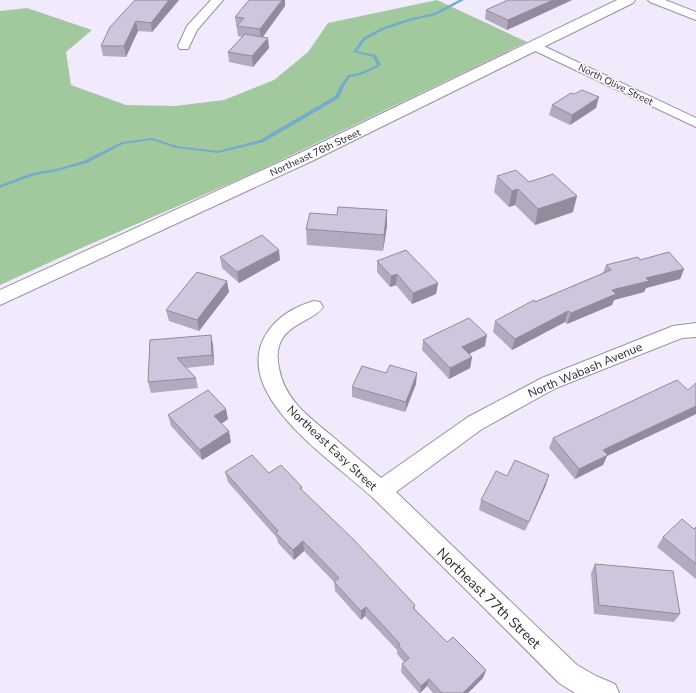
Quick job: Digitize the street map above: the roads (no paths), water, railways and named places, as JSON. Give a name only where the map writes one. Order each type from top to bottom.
[{"type":"street","points":[[184,46],[192,29],[217,0]]},
{"type":"street","name":"Northeast 76th Street","points":[[0,298],[306,157],[628,0]]},
{"type":"street","points":[[654,0],[696,16]]},
{"type":"street","name":"North Olive Street","points":[[535,46],[696,123]]},
{"type":"street","name":"Northeast Easy Street","points":[[314,307],[302,312],[281,326],[269,345],[270,376],[279,396],[294,416],[380,492]]},
{"type":"street","name":"North Wabash Avenue","points":[[380,492],[475,423],[548,383],[680,331],[696,330]]},
{"type":"street","name":"Northeast 77th Street","points":[[380,492],[568,674],[587,685],[606,693]]},
{"type":"waterway","points":[[0,187],[34,174],[57,170],[85,162],[122,143],[152,139],[176,147],[218,152],[262,141],[337,97],[349,76],[360,74],[379,65],[375,56],[355,52],[364,39],[382,29],[409,20],[435,14],[462,0]]}]
